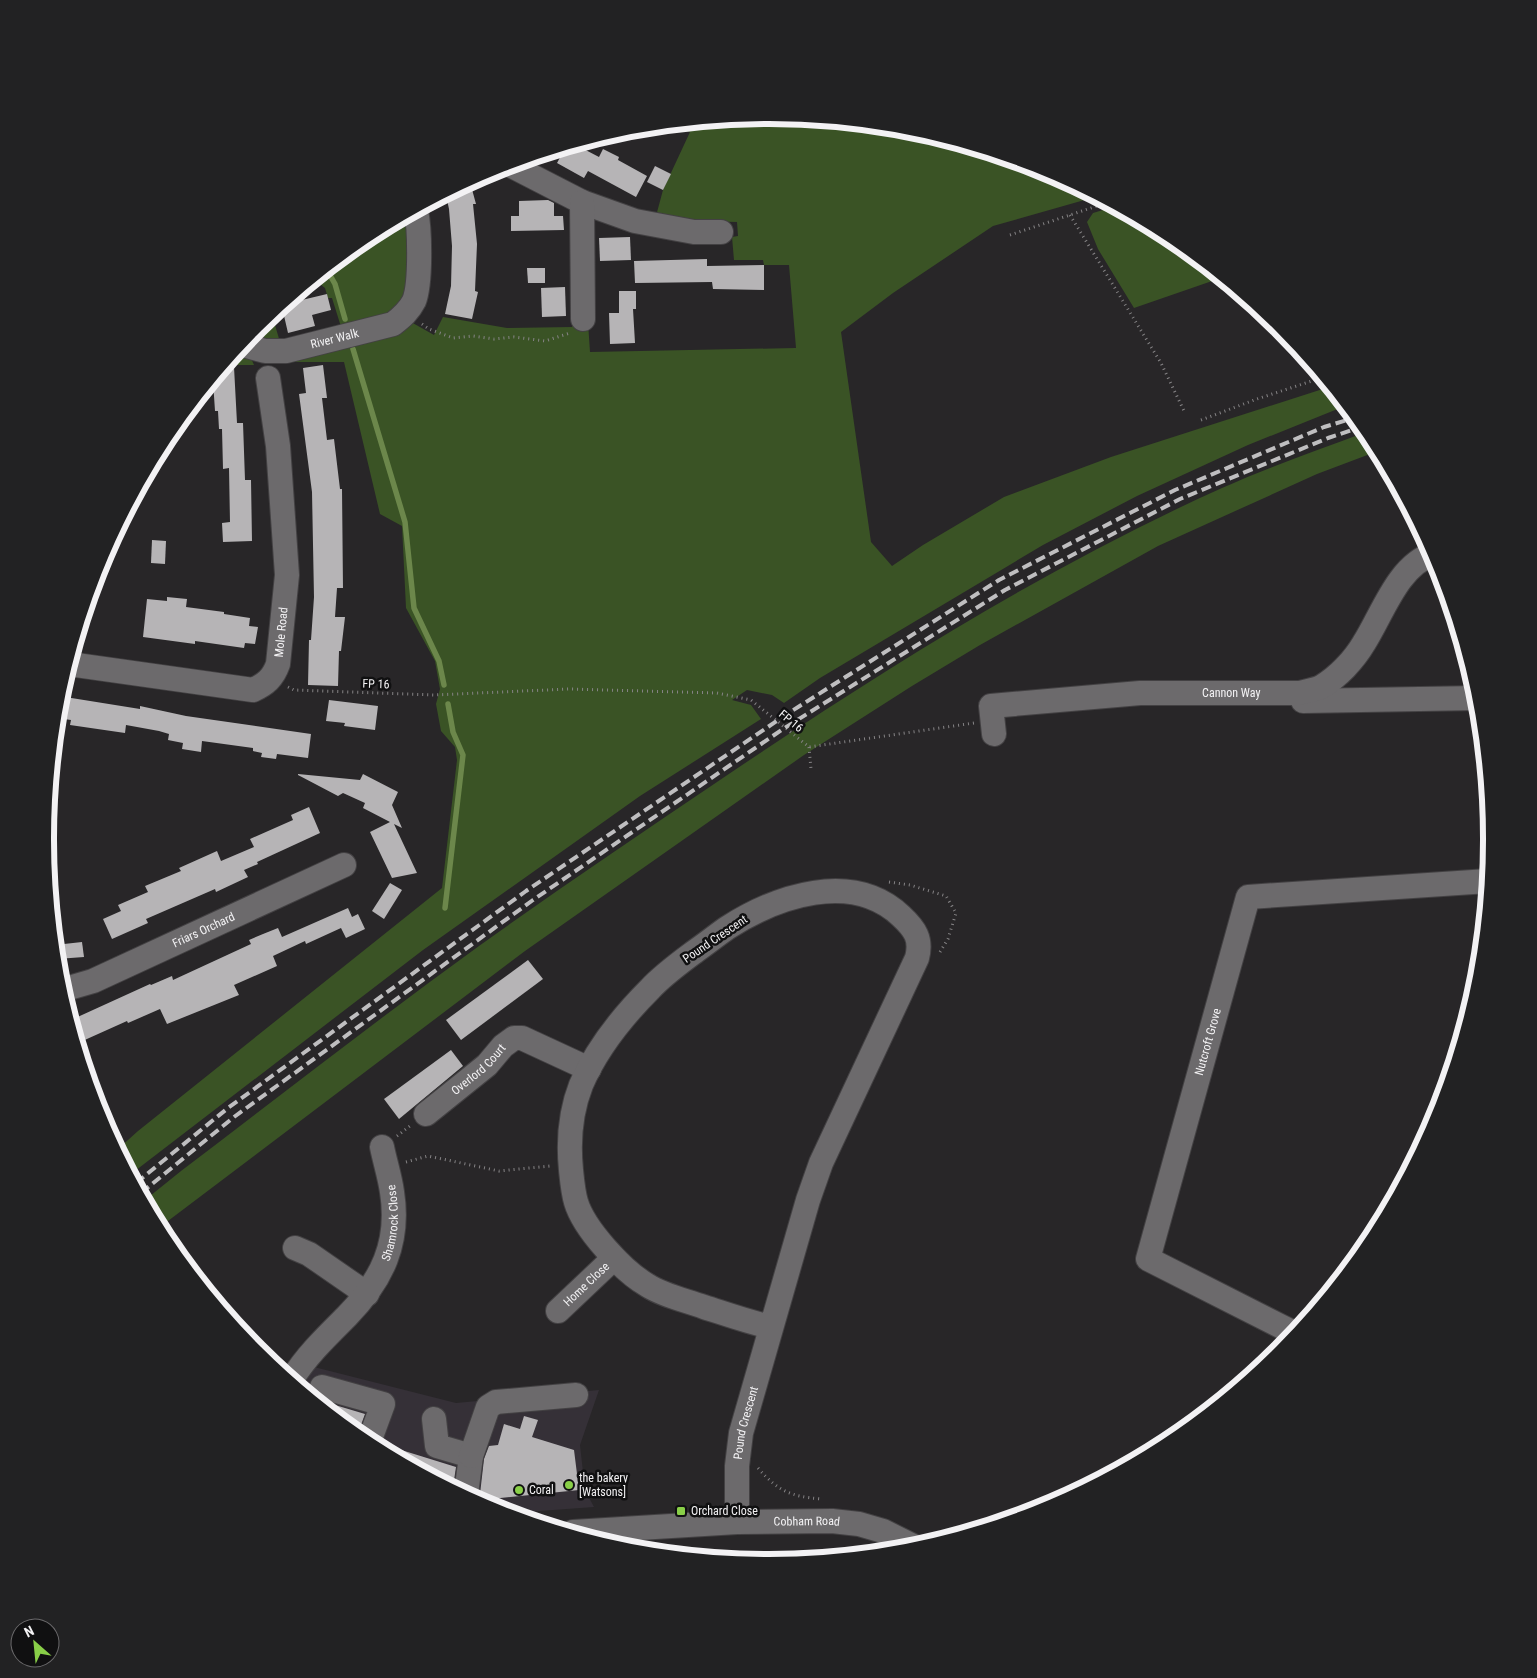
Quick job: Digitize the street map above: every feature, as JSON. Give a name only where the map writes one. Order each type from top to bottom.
[{"type":"street","points":[[519,170],[582,202],[635,220],[694,232],[721,232]]},
{"type":"street","points":[[582,202],[583,319]]},
{"type":"street","points":[[411,306],[420,256],[417,217]]},
{"type":"street","name":"River Walk","points":[[251,347],[265,351],[286,352],[393,324],[411,306]]},
{"type":"street","name":"Mole Road","points":[[268,378],[278,446],[287,575],[278,664],[275,674],[269,681]]},
{"type":"street","name":"Cannon Way","points":[[994,727],[991,706],[1140,693],[1299,693],[1320,688],[1340,674],[1363,645],[1405,572],[1426,558]]},
{"type":"street","points":[[75,665],[253,690],[269,681]]},
{"type":"street","points":[[1299,693],[1303,701],[1470,698]]},
{"type":"street","name":"Friars Orchard","points":[[69,988],[93,981],[344,865]]},
{"type":"street","name":"Nutcroft Grove","points":[[1287,1330],[1148,1260],[1248,897],[1482,881]]},
{"type":"street","name":"Pound Crescent","points":[[737,1522],[737,1466],[741,1433],[808,1200],[821,1163],[917,958],[920,947],[918,936],[908,922],[885,903],[851,892],[827,891],[800,895],[777,902],[727,928],[673,968],[633,1008],[601,1050],[581,1086],[570,1124],[570,1162],[576,1203],[587,1223],[614,1258],[646,1285],[666,1295],[771,1327]]},
{"type":"street","name":"Overlord Court","points":[[426,1114],[487,1064],[503,1046],[514,1038],[522,1038],[589,1069]]},
{"type":"street","name":"Shamrock Close","points":[[295,1374],[315,1347],[367,1294],[381,1272],[390,1251],[394,1232],[394,1211],[384,1157]]},
{"type":"street","points":[[295,1248],[309,1254],[367,1294]]},
{"type":"street","name":"Home Close","points":[[558,1311],[614,1258]]},
{"type":"street","points":[[322,1387],[383,1404],[372,1434]]},
{"type":"street","points":[[467,1487],[471,1456],[488,1407],[496,1402],[576,1395]]},
{"type":"street","points":[[434,1419],[437,1446],[471,1456]]},
{"type":"street","name":"Cobham Road","points":[[608,1535],[737,1522],[797,1520],[860,1524],[883,1531],[903,1541]]},
{"type":"path","points":[[1010,235],[1099,205]]},
{"type":"path","points":[[1070,215],[1161,363],[1185,414]]},
{"type":"path","points":[[411,306],[429,329],[453,338],[473,336],[494,339],[514,337],[545,341],[573,332],[583,319]]},
{"type":"path","points":[[1201,420],[1316,380]]},
{"type":"path","name":"FP 16","points":[[269,681],[294,690],[434,695],[569,689],[717,693],[751,700],[809,747],[994,727]]},
{"type":"path","points":[[809,747],[811,769]]},
{"type":"path","points":[[881,881],[910,885],[946,896],[956,913],[948,939],[938,955]]},
{"type":"path","points":[[384,1157],[426,1114]]},
{"type":"path","points":[[384,1157],[428,1156],[499,1171],[570,1162]]},
{"type":"path","points":[[756,1467],[781,1491],[801,1497],[827,1499]]},
{"type":"shaded area","points":[[314,1367],[456,1403],[599,1390],[580,1445],[585,1490],[594,1507],[528,1512],[495,1499],[452,1480],[411,1458],[333,1406],[305,1383]]},
{"type":"shaded area","points":[[711,1551],[744,1552],[744,1553]]},
{"type":"green space","points":[[768,124],[862,130],[908,138],[998,162],[1087,199],[993,226],[893,293],[841,332],[871,542],[892,566],[923,545],[1004,497],[1111,457],[1323,389],[1339,408],[1248,445],[1137,496],[1043,545],[820,678],[784,703],[772,695],[747,690],[732,700],[751,705],[761,719],[640,796],[423,950],[136,1170],[122,1145],[442,888],[457,760],[455,747],[441,731],[436,704],[440,689],[435,661],[406,608],[402,526],[380,514],[344,362],[285,362],[328,353],[333,346],[411,322],[434,335],[443,317],[507,328],[572,327],[574,322],[588,322],[590,352],[796,348],[789,265],[764,265],[763,260],[734,260],[732,237],[738,236],[737,222],[696,221],[656,216],[663,190],[690,132],[679,130]]},
{"type":"green space","points":[[1106,209],[1126,220],[1166,245],[1214,280],[1134,308],[1098,249],[1087,222],[1093,213]]},
{"type":"green space","points":[[409,221],[413,248],[403,304],[389,314],[342,330],[332,298],[328,298],[325,288],[319,283],[333,272]]},
{"type":"green space","points":[[274,323],[280,342],[259,339]]},
{"type":"green space","points":[[244,354],[251,358],[254,365],[234,365]]},
{"type":"green space","points":[[1358,435],[1370,454],[1317,474],[1158,546],[980,645],[912,686],[804,755],[525,951],[166,1223],[150,1196],[366,1029],[597,863],[839,701],[1026,587],[1156,519],[1222,488]]},
{"type":"building","points":[[584,149],[599,157],[603,149],[619,157],[618,160],[647,176],[636,197],[588,171],[584,178],[557,163],[561,156]]},
{"type":"building","points":[[655,166],[671,174],[663,190],[647,182]]},
{"type":"building","points":[[472,189],[476,204],[473,204],[477,244],[475,291],[478,292],[472,319],[445,314],[451,286],[452,246],[447,201]]},
{"type":"building","points":[[548,200],[554,203],[554,216],[563,216],[564,230],[511,231],[511,216],[519,216],[519,201]]},
{"type":"building","points":[[630,237],[631,260],[600,261],[599,238]]},
{"type":"building","points":[[707,259],[707,266],[764,265],[764,290],[713,289],[712,282],[635,283],[634,261]]},
{"type":"building","points":[[527,268],[545,268],[545,283],[528,283]]},
{"type":"building","points":[[565,287],[566,316],[542,317],[541,288]]},
{"type":"building","points":[[619,291],[636,291],[636,309],[633,309],[635,343],[610,344],[609,313],[619,313]]},
{"type":"building","points":[[327,294],[331,310],[312,315],[315,326],[288,333],[284,314],[298,301]]},
{"type":"building","points":[[323,365],[327,398],[322,398],[327,440],[334,439],[340,489],[342,489],[343,588],[337,588],[335,617],[345,617],[341,651],[339,651],[338,686],[308,685],[309,640],[311,640],[314,597],[312,492],[299,394],[306,393],[303,368]]},
{"type":"building","points":[[232,367],[234,367],[237,423],[243,423],[245,480],[251,480],[252,541],[223,542],[222,523],[230,522],[229,468],[223,469],[222,429],[219,429],[218,411],[215,411],[214,389]]},
{"type":"building","points":[[152,540],[166,541],[165,564],[151,563]]},
{"type":"building","points":[[167,597],[187,599],[186,607],[224,612],[224,614],[250,618],[249,626],[258,627],[255,644],[245,643],[244,648],[195,641],[195,644],[143,637],[147,599],[167,601]]},
{"type":"building","points":[[68,697],[140,709],[140,706],[186,716],[311,734],[308,758],[277,754],[276,759],[261,757],[262,753],[253,751],[253,748],[202,741],[201,752],[182,749],[183,743],[168,740],[169,734],[159,731],[126,725],[125,733],[70,725],[71,720],[64,719]]},
{"type":"building","points":[[329,700],[378,706],[375,730],[344,726],[345,723],[326,721]]},
{"type":"building","points":[[298,774],[360,780],[363,774],[398,792],[392,805],[402,828],[394,824],[417,873],[392,878],[370,832],[390,822],[363,808],[365,803],[343,793],[338,796]]},
{"type":"building","points":[[309,807],[320,833],[257,862],[258,864],[244,870],[248,877],[216,892],[215,889],[146,919],[148,923],[112,939],[103,919],[121,911],[118,905],[148,892],[145,886],[181,871],[179,868],[217,851],[221,861],[254,847],[250,839],[293,820],[291,815]]},
{"type":"building","points":[[390,883],[402,890],[384,919],[372,911]]},
{"type":"building","points":[[348,908],[352,917],[358,914],[365,929],[346,938],[341,928],[306,944],[305,941],[273,956],[277,966],[234,985],[239,995],[167,1024],[160,1009],[83,1041],[76,1018],[150,984],[172,976],[173,980],[251,944],[249,940],[278,928],[282,937]]},
{"type":"building","points":[[82,942],[84,957],[64,958],[62,944]]},
{"type":"building","points":[[528,960],[543,979],[461,1040],[446,1020]]},
{"type":"building","points":[[451,1050],[463,1066],[399,1119],[384,1099]]},
{"type":"building","points":[[330,1404],[365,1414],[361,1426]]},
{"type":"building","points":[[524,1416],[538,1420],[532,1437],[574,1450],[579,1490],[494,1499],[480,1492],[484,1459],[489,1446],[498,1445],[504,1424],[520,1429]]},
{"type":"building","points":[[398,1450],[456,1467],[454,1481],[411,1458]]},
{"type":"waterway","points":[[330,275],[335,284],[345,319]]},
{"type":"waterway","points":[[353,349],[405,522],[414,608],[439,661],[444,685]]},
{"type":"waterway","points":[[445,908],[463,755],[453,732],[448,704]]},
{"type":"railway","points":[[141,1179],[228,1108],[526,891],[787,714],[999,580],[1175,490],[1324,427],[1347,420]]},
{"type":"railway","points":[[146,1189],[234,1117],[533,900],[783,729],[1005,590],[1180,499],[1328,438],[1354,429]]},
{"type":"place","name":"the bakery [Watsons]","points":[[569,1485]]},
{"type":"place","name":"Coral","points":[[519,1490]]},
{"type":"place","name":"Orchard Close","points":[[681,1511]]}]
